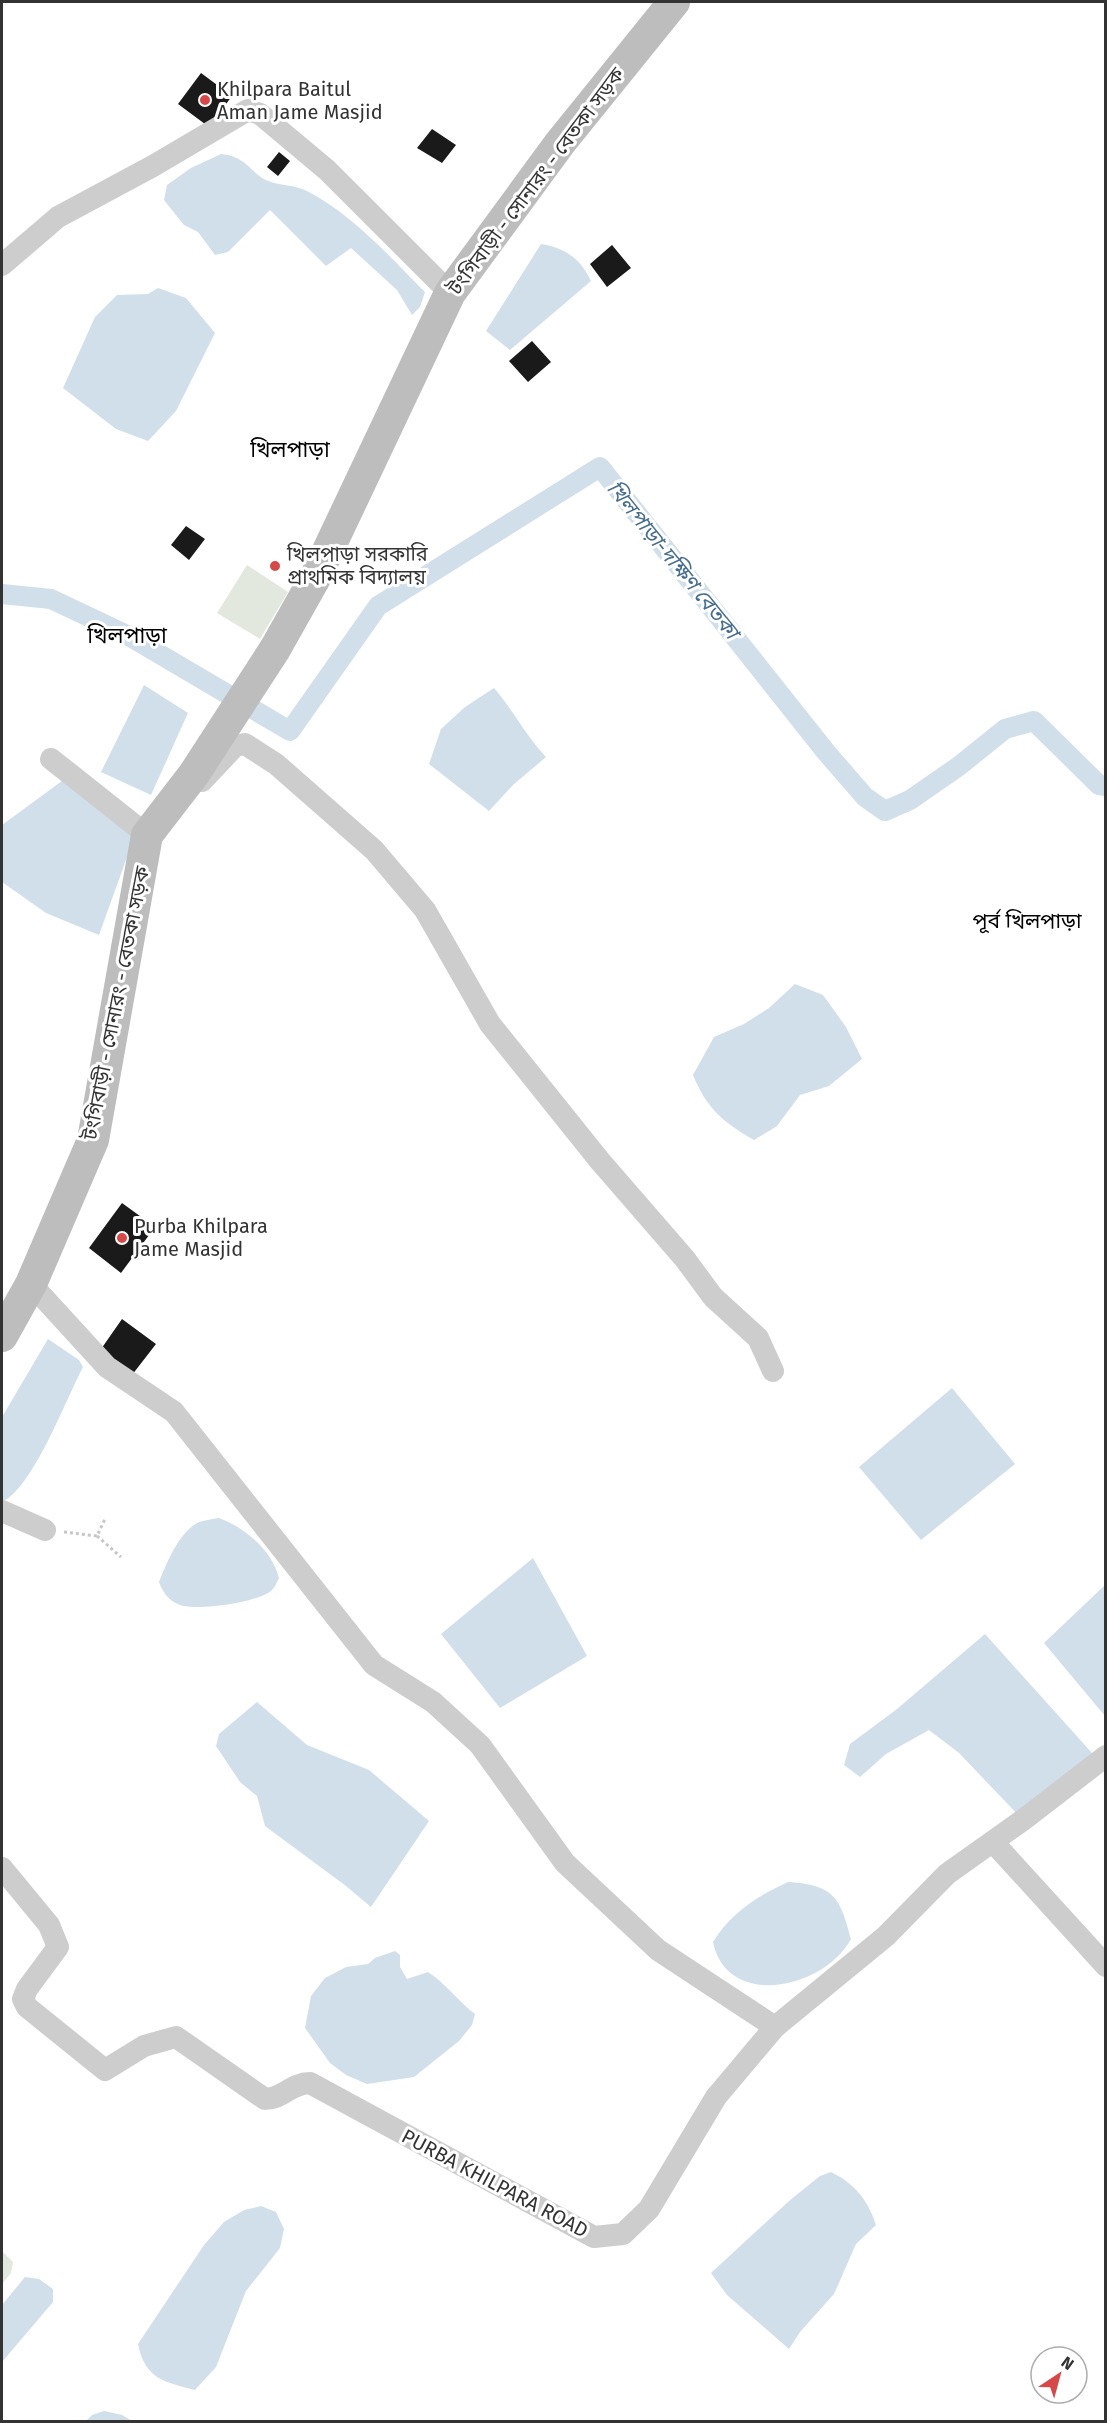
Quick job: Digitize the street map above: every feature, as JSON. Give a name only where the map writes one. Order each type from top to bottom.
[{"type":"street","name":"টংগিবাড়ী - সোনারং - বেতকা সড়ক","points":[[2,1336],[32,1284],[93,1140],[147,835],[186,785],[249,689],[315,578],[450,293],[560,142],[674,2]]},
{"type":"street","points":[[2,265],[58,217],[153,166],[248,110],[260,114],[327,170],[450,293]]},
{"type":"street","points":[[186,785],[196,787],[235,746],[245,744],[276,764],[374,850],[425,910],[490,1024],[600,1161],[685,1258],[713,1297],[758,1338],[773,1371]]},
{"type":"street","points":[[51,759],[147,835]]},
{"type":"street","points":[[32,1284],[107,1367],[174,1412],[374,1665],[433,1702],[480,1745],[565,1863],[658,1950],[775,2027]]},
{"type":"street","points":[[2,1511],[45,1530]]},
{"type":"street","name":"PURBA KHILPARA ROAD","points":[[2,1868],[49,1924],[58,1947],[27,1989],[23,1999],[27,2007],[105,2070],[144,2046],[176,2037],[265,2099],[276,2099],[291,2087],[301,2083],[310,2083],[594,2237],[623,2234],[649,2209],[716,2097],[775,2027],[886,1936],[947,1874],[1106,1756]]},
{"type":"street","points":[[993,1842],[1106,1966]]},
{"type":"path","points":[[97,1536],[105,1519]]},
{"type":"path","points":[[45,1530],[97,1536],[121,1557]]},
{"type":"shaded area","points":[[221,154],[238,159],[264,179],[307,191],[339,211],[425,292],[420,307],[412,315],[397,290],[351,248],[326,266],[270,210],[228,252],[215,255],[198,232],[184,225],[164,200],[167,185],[191,168]]},
{"type":"shaded area","points":[[541,244],[571,255],[582,266],[591,281],[510,350],[486,331]]},
{"type":"shaded area","points":[[158,288],[186,298],[215,333],[176,411],[148,441],[116,429],[63,388],[95,317],[117,295],[148,294]]},
{"type":"shaded area","points":[[247,565],[288,592],[260,639],[217,613]]},
{"type":"shaded area","points":[[144,685],[188,713],[151,795],[101,772]]},
{"type":"shaded area","points":[[494,688],[546,757],[513,785],[489,811],[429,764],[441,729],[465,707]]},
{"type":"shaded area","points":[[66,778],[135,835],[99,935],[46,913],[2,882],[2,825]]},
{"type":"shaded area","points":[[795,984],[823,995],[846,1027],[862,1059],[829,1086],[800,1095],[777,1126],[754,1140],[717,1114],[704,1097],[693,1075],[714,1037],[744,1024],[769,1008]]},
{"type":"shaded area","points":[[48,1339],[79,1360],[83,1367],[37,1462],[14,1493],[2,1502],[2,1417]]},
{"type":"shaded area","points":[[952,1388],[1015,1464],[921,1540],[859,1467]]},
{"type":"shaded area","points":[[219,1518],[238,1527],[264,1549],[279,1578],[277,1583],[265,1595],[228,1605],[189,1607],[180,1605],[167,1596],[159,1582],[170,1557],[185,1533],[192,1527],[199,1522]]},
{"type":"shaded area","points":[[533,1558],[587,1656],[500,1708],[441,1634]]},
{"type":"shaded area","points":[[1105,1585],[1105,1716],[1044,1643]]},
{"type":"shaded area","points":[[985,1634],[1092,1753],[1021,1818],[959,1753],[929,1730],[886,1754],[860,1777],[844,1765],[850,1744],[897,1709]]},
{"type":"shaded area","points":[[257,1702],[307,1745],[369,1770],[429,1821],[371,1907],[265,1826],[257,1796],[240,1782],[216,1746],[219,1734]]},
{"type":"shaded area","points":[[788,1882],[816,1886],[833,1896],[843,1913],[851,1939],[838,1956],[820,1970],[799,1980],[777,1985],[756,1984],[737,1977],[722,1963],[713,1942],[728,1922],[746,1906]]},
{"type":"shaded area","points":[[395,1951],[400,1955],[400,1967],[407,1979],[428,1972],[475,2014],[472,2025],[459,2041],[414,2077],[367,2084],[346,2075],[330,2063],[305,2028],[311,1996],[325,1978],[346,1967],[368,1964],[375,1958]]},
{"type":"shaded area","points":[[831,2172],[847,2181],[859,2193],[876,2225],[856,2244],[834,2294],[800,2332],[789,2349],[727,2295],[711,2273],[789,2201],[820,2176]]},
{"type":"shaded area","points":[[261,2206],[276,2212],[284,2229],[280,2248],[246,2291],[216,2367],[195,2390],[158,2377],[146,2365],[138,2344],[204,2245],[224,2222],[244,2210]]},
{"type":"shaded area","points":[[2,2251],[13,2262],[11,2273],[2,2284]]},
{"type":"shaded area","points":[[25,2277],[39,2279],[53,2289],[53,2302],[2,2362],[2,2305]]},
{"type":"shaded area","points":[[104,2411],[122,2415],[132,2421],[86,2421],[92,2415]]},
{"type":"building","name":"Khilpara Baitul Aman Jame Masjid","points":[[201,73],[232,96],[209,127],[178,104]]},
{"type":"building","points":[[432,129],[456,145],[442,163],[417,148]]},
{"type":"building","points":[[279,152],[290,161],[278,176],[267,167]]},
{"type":"building","points":[[612,245],[631,268],[607,287],[590,264]]},
{"type":"building","points":[[532,341],[551,362],[528,382],[509,361]]},
{"type":"building","points":[[186,526],[205,539],[189,560],[171,545]]},
{"type":"building","name":"Purba Khilpara Jame Masjid","points":[[122,1203],[155,1227],[121,1273],[89,1248]]},
{"type":"building","points":[[122,1319],[156,1344],[132,1375],[99,1352]]},
{"type":"waterway","name":"খিলপাড়া-দক্ষিণ বেতকা","points":[[2,594],[51,599],[127,635],[290,731],[378,606],[600,467],[826,752],[865,797],[885,811],[910,800],[959,766],[1005,729],[1034,721],[1099,785],[1106,786]]},
{"type":"place","name":"Khilpara Baitul Aman Jame Masjid","points":[[205,100]]},
{"type":"place","name":"খিলপাড়া সরকারি প্রাথমিক বিদ্যালয়","points":[[275,566]]},
{"type":"place","name":"Purba Khilpara Jame Masjid","points":[[122,1238]]},
{"type":"district","name":"খিলপাড়া","points":[[290,449]]},
{"type":"district","name":"খিলপাড়া","points":[[127,635]]},
{"type":"district","name":"পূর্ব খিলপাড়া","points":[[1027,921]]}]
